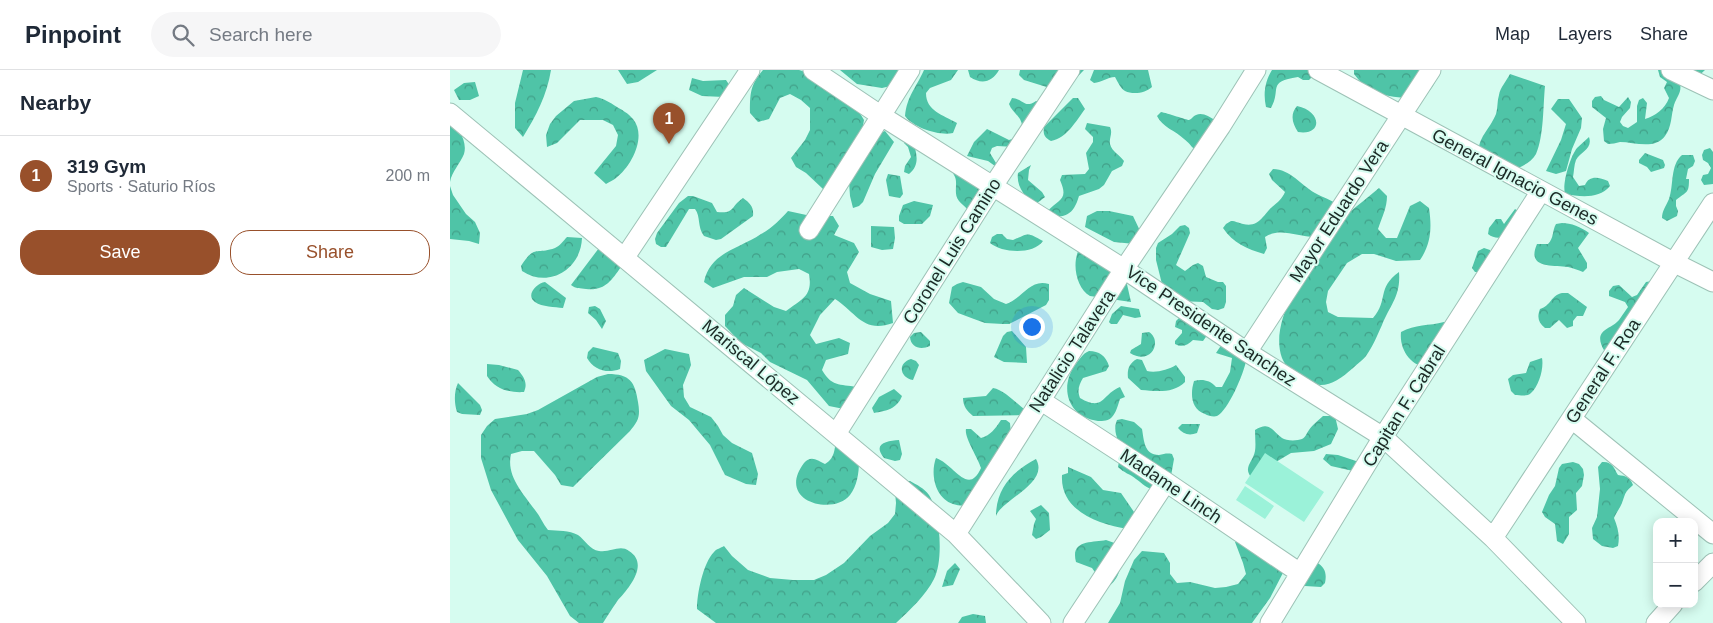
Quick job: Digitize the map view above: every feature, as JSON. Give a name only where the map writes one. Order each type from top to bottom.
[{"type":"street","points":[[625,257],[750,70]]},
{"type":"street","name":"Vice Presidente Sanchez","points":[[813,70],[880,115],[1124,269],[1247,352],[1383,437],[1493,538],[1576,623]]},
{"type":"street","points":[[809,230],[910,70]]},
{"type":"street","name":"Coronel Luis Camino","points":[[836,434],[993,186],[1070,70]]},
{"type":"street","name":"Natalicio Talavera","points":[[956,534],[1124,269],[1221,126],[1256,70]]},
{"type":"street","name":"General Ignacio Genes","points":[[1318,70],[1540,191],[1713,282]]},
{"type":"street","name":"Mayor Eduardo Vera","points":[[1247,352],[1431,70]]},
{"type":"street","points":[[1671,70],[1713,90]]},
{"type":"street","name":"Mariscal López","points":[[450,113],[956,534],[1040,623]]},
{"type":"street","name":"Capitan F. Cabral","points":[[1270,623],[1383,437],[1540,191]]},
{"type":"street","name":"General F. Roa","points":[[1493,538],[1713,203]]},
{"type":"street","name":"Madame Linch","points":[[1040,400],[1166,482],[1300,573]]},
{"type":"street","points":[[1572,419],[1713,534]]},
{"type":"street","points":[[1073,623],[1166,482]]},
{"type":"street","points":[[1698,578],[1713,563]]},
{"type":"street","points":[[1656,623],[1669,608]]},
{"type":"green space","points":[[523,70],[551,70],[547,88],[540,105],[523,137],[515,128],[515,103]]},
{"type":"green space","points":[[618,70],[657,70],[638,82],[627,84]]},
{"type":"green space","points":[[763,70],[799,70],[822,77],[858,110],[864,120],[862,131],[833,190],[823,189],[806,173],[796,167],[791,158],[810,130],[810,108],[790,94],[780,98],[769,119],[758,122],[750,113],[750,100],[755,80]]},
{"type":"green space","points":[[840,70],[910,70],[899,84],[882,88],[857,84]]},
{"type":"green space","points":[[924,70],[958,70],[951,80],[930,88],[926,93],[929,104],[936,112],[957,123],[953,133],[947,134],[927,130],[914,124],[905,116],[910,97]]},
{"type":"green space","points":[[968,70],[999,70],[990,80],[979,81],[970,77]]},
{"type":"green space","points":[[1020,70],[1084,70],[1073,81],[1053,89],[1024,80],[1019,75]]},
{"type":"green space","points":[[1094,70],[1148,70],[1152,87],[1143,92],[1128,92],[1122,88],[1115,77],[1094,83],[1090,80]]},
{"type":"green space","points":[[1272,70],[1312,70],[1313,76],[1309,80],[1303,80],[1298,77],[1282,81],[1278,84],[1271,108],[1266,107],[1265,92],[1266,83]]},
{"type":"green space","points":[[1354,70],[1440,70],[1433,86],[1420,99],[1394,97],[1374,92],[1361,82],[1354,74]]},
{"type":"green space","points":[[1658,70],[1705,70],[1691,83],[1680,83],[1680,92],[1674,105],[1669,129],[1661,140],[1650,144],[1620,142],[1608,144],[1604,141],[1603,129],[1606,118],[1592,107],[1592,101],[1595,97],[1601,96],[1604,100],[1619,107],[1628,97],[1631,102],[1630,108],[1620,122],[1628,128],[1637,122],[1639,100],[1643,98],[1647,103],[1645,119],[1665,106],[1669,98],[1664,88],[1667,82],[1660,77]]},
{"type":"green space","points":[[1510,74],[1545,86],[1539,147],[1532,159],[1518,168],[1478,156],[1480,143],[1496,114],[1500,92]]},
{"type":"green space","points":[[692,78],[703,81],[726,80],[732,89],[724,97],[702,96],[689,90]]},
{"type":"green space","points":[[475,82],[479,96],[470,100],[459,100],[454,90],[464,83]]},
{"type":"green space","points":[[596,97],[607,101],[629,115],[637,126],[638,134],[638,142],[632,159],[622,173],[606,184],[594,173],[616,146],[618,135],[613,125],[603,120],[580,120],[557,143],[547,147],[546,135],[550,124],[556,116],[574,101]]},
{"type":"green space","points":[[1012,98],[1026,104],[1039,101],[1015,147],[997,146],[992,148],[990,153],[996,163],[995,166],[988,161],[967,156],[974,142],[987,129],[1009,140],[1022,128],[1021,121],[1009,104]]},
{"type":"green space","points":[[1073,98],[1078,98],[1085,109],[1066,133],[1051,141],[1044,135],[1044,127]]},
{"type":"green space","points":[[1558,99],[1569,99],[1582,118],[1581,128],[1572,149],[1566,171],[1556,174],[1546,171],[1561,140],[1566,124],[1551,109]]},
{"type":"green space","points":[[1297,106],[1305,109],[1315,117],[1315,127],[1312,130],[1298,132],[1293,119],[1293,112]]},
{"type":"green space","points":[[1161,112],[1189,120],[1195,115],[1201,114],[1215,120],[1203,154],[1196,151],[1181,136],[1159,120],[1157,116]]},
{"type":"green space","points":[[450,117],[461,134],[465,149],[450,182]]},
{"type":"green space","points":[[1087,123],[1110,127],[1110,144],[1112,149],[1124,161],[1122,166],[1112,171],[1104,185],[1099,189],[1079,196],[1074,208],[1068,214],[1059,217],[1046,217],[1047,212],[1063,196],[1063,187],[1060,180],[1062,175],[1085,174],[1089,169],[1086,153],[1093,142],[1093,137],[1085,129]]},
{"type":"green space","points":[[885,131],[894,142],[875,174],[863,202],[853,208],[849,182],[880,133]]},
{"type":"green space","points":[[1589,137],[1588,147],[1576,160],[1573,177],[1579,186],[1585,185],[1589,180],[1595,178],[1608,181],[1610,186],[1595,195],[1565,194],[1567,171],[1572,158],[1577,148]]},
{"type":"green space","points":[[905,140],[913,142],[916,155],[915,167],[909,174],[904,172],[905,166],[911,157],[908,147],[904,143]]},
{"type":"green space","points":[[1710,148],[1713,152],[1713,184],[1704,185],[1701,180],[1703,175],[1708,174],[1711,168],[1703,160],[1702,155],[1704,150]]},
{"type":"green space","points":[[1645,153],[1663,160],[1664,168],[1651,172],[1647,167],[1639,163],[1639,160]]},
{"type":"green space","points":[[1682,155],[1693,155],[1695,161],[1693,166],[1688,169],[1686,179],[1689,179],[1688,190],[1676,200],[1677,216],[1667,221],[1662,218],[1663,213],[1671,194],[1676,164]]},
{"type":"green space","points":[[944,160],[982,186],[967,209],[957,198],[955,177]]},
{"type":"green space","points":[[1031,165],[1028,180],[1045,197],[1036,204],[1022,191],[1018,182],[1018,173]]},
{"type":"green space","points":[[1273,169],[1290,174],[1310,190],[1340,206],[1314,237],[1276,233],[1265,237],[1267,248],[1264,254],[1241,245],[1231,238],[1223,228],[1231,221],[1248,225],[1257,222],[1281,199],[1285,192],[1272,180],[1269,174]]},
{"type":"green space","points":[[888,174],[900,176],[903,194],[900,198],[889,196],[886,180]]},
{"type":"green space","points":[[450,186],[453,195],[466,214],[475,222],[480,233],[479,244],[450,239]]},
{"type":"green space","points":[[1379,188],[1387,196],[1378,229],[1386,238],[1397,238],[1410,206],[1420,201],[1429,208],[1430,229],[1424,254],[1420,260],[1396,261],[1374,254],[1362,254],[1347,263],[1328,291],[1326,302],[1328,312],[1338,317],[1373,318],[1381,306],[1387,284],[1399,272],[1397,294],[1365,358],[1334,382],[1321,385],[1307,382],[1289,368],[1282,358],[1279,345],[1280,332],[1288,303],[1303,276],[1318,254],[1329,244],[1344,218]]},
{"type":"green space","points":[[688,196],[712,203],[717,212],[730,211],[743,198],[751,206],[753,216],[721,239],[716,240],[704,236],[700,229],[697,212],[695,209],[689,209],[666,247],[661,247],[656,244],[657,233],[679,203]]},
{"type":"green space","points":[[914,201],[933,205],[930,216],[922,224],[904,224],[899,221],[903,205]]},
{"type":"green space","points":[[1515,209],[1520,212],[1515,235],[1498,238],[1488,234],[1489,228],[1496,219],[1501,219],[1504,224]]},
{"type":"green space","points":[[788,211],[811,216],[833,216],[839,226],[834,235],[854,243],[859,252],[847,272],[850,283],[870,294],[891,301],[893,323],[874,326],[861,320],[835,299],[820,315],[810,335],[816,344],[839,338],[850,343],[848,354],[826,360],[822,370],[834,383],[860,388],[851,408],[829,406],[807,380],[770,362],[761,353],[741,343],[725,326],[725,315],[733,306],[736,295],[744,288],[774,307],[786,311],[808,292],[809,274],[799,269],[777,272],[767,277],[744,277],[713,288],[704,282],[712,264],[726,252],[769,229]]},
{"type":"green space","points":[[1097,211],[1109,211],[1133,216],[1142,235],[1135,244],[1114,242],[1085,227],[1087,216]]},
{"type":"green space","points":[[1562,223],[1576,226],[1589,233],[1578,248],[1587,263],[1587,268],[1583,272],[1568,267],[1543,264],[1535,258],[1537,244],[1548,244],[1556,224]]},
{"type":"green space","points":[[1185,225],[1189,228],[1190,233],[1176,265],[1185,271],[1198,263],[1203,266],[1206,277],[1223,282],[1226,286],[1224,308],[1218,310],[1212,309],[1203,302],[1179,301],[1162,284],[1156,260],[1156,248],[1158,243],[1180,226]]},
{"type":"green space","points":[[871,226],[894,227],[893,249],[882,250],[871,247]]},
{"type":"green space","points":[[1002,234],[1007,239],[1013,240],[1025,235],[1031,235],[1043,241],[1032,249],[1017,251],[1002,249],[990,243],[992,237]]},
{"type":"green space","points":[[567,237],[582,238],[576,259],[570,267],[553,277],[543,278],[532,276],[522,271],[521,266],[533,252],[555,248]]},
{"type":"green space","points":[[1081,246],[1124,271],[1131,302],[1090,296],[1085,292],[1078,280],[1075,266]]},
{"type":"green space","points":[[599,248],[621,267],[614,277],[603,287],[593,289],[578,288],[571,285]]},
{"type":"green space","points":[[1484,248],[1490,250],[1491,268],[1475,272],[1472,268],[1478,251]]},
{"type":"green space","points":[[1652,281],[1605,352],[1601,344],[1601,334],[1619,320],[1628,307],[1625,302],[1609,296],[1609,291],[1613,286],[1619,285],[1632,297],[1637,295],[1646,282]]},
{"type":"green space","points":[[545,282],[566,298],[563,308],[541,305],[532,299],[533,290]]},
{"type":"green space","points":[[963,282],[981,287],[994,299],[1006,304],[1032,286],[1042,283],[1049,284],[1049,300],[1046,305],[1009,324],[985,323],[958,313],[949,303],[952,287]]},
{"type":"green space","points":[[1568,293],[1587,307],[1583,316],[1577,316],[1573,321],[1573,326],[1567,328],[1559,320],[1550,328],[1545,328],[1539,319],[1540,309],[1547,306],[1555,296]]},
{"type":"green space","points":[[595,306],[600,309],[606,321],[602,329],[588,313],[589,307]]},
{"type":"green space","points":[[1121,306],[1139,309],[1141,317],[1135,318],[1123,315],[1117,324],[1111,324],[1109,322],[1112,314]]},
{"type":"green space","points":[[1180,317],[1208,334],[1203,341],[1193,340],[1187,345],[1182,346],[1175,344],[1175,341],[1182,333],[1182,330],[1175,327],[1176,321]]},
{"type":"green space","points":[[1444,322],[1464,324],[1445,351],[1443,362],[1432,367],[1425,367],[1413,362],[1402,345],[1401,332],[1417,326]]},
{"type":"green space","points":[[1012,331],[1026,347],[1027,363],[1004,362],[994,357],[1003,336],[1007,332]]},
{"type":"green space","points":[[921,332],[930,341],[930,346],[920,348],[912,344],[910,337],[914,333]]},
{"type":"green space","points":[[1149,332],[1155,341],[1153,351],[1144,356],[1130,353],[1131,350],[1141,344],[1142,333]]},
{"type":"green space","points":[[1222,344],[1246,361],[1239,382],[1226,407],[1217,416],[1211,416],[1200,412],[1194,405],[1192,396],[1193,386],[1194,381],[1203,380],[1209,381],[1216,387],[1222,387],[1230,372],[1232,358],[1216,353]]},
{"type":"green space","points":[[593,347],[618,353],[621,361],[620,369],[606,371],[593,365],[587,358],[588,352]]},
{"type":"green space","points":[[665,349],[689,354],[691,365],[683,385],[684,397],[690,407],[711,417],[723,435],[732,443],[752,453],[758,474],[756,485],[746,484],[725,475],[710,445],[689,420],[671,406],[646,371],[644,360]]},
{"type":"green space","points":[[1089,351],[1102,355],[1109,366],[1106,371],[1083,378],[1079,388],[1080,398],[1088,402],[1098,403],[1120,387],[1125,397],[1120,399],[1117,409],[1111,418],[1106,421],[1098,421],[1080,414],[1073,408],[1067,392],[1070,374],[1081,357]]},
{"type":"green space","points":[[1542,358],[1540,377],[1534,390],[1528,395],[1515,395],[1511,391],[1508,379],[1513,375],[1526,373],[1530,362]]},
{"type":"green space","points":[[911,359],[919,365],[913,380],[905,376],[902,370],[904,364]]},
{"type":"green space","points":[[1137,359],[1142,360],[1147,371],[1162,371],[1176,365],[1185,377],[1185,382],[1170,390],[1141,390],[1128,378],[1129,367]]},
{"type":"green space","points":[[487,364],[518,370],[525,380],[524,392],[508,391],[494,384],[487,376]]},
{"type":"green space","points":[[608,374],[622,376],[633,384],[637,395],[638,419],[630,431],[573,487],[561,485],[555,475],[534,451],[522,451],[511,454],[510,462],[513,477],[548,530],[575,533],[596,550],[626,549],[635,556],[638,563],[635,576],[627,590],[603,623],[579,623],[570,616],[547,576],[518,540],[491,490],[481,458],[481,435],[495,419],[527,414],[538,410],[597,377]]},
{"type":"green space","points":[[458,383],[480,405],[482,410],[480,415],[457,412],[455,397]]},
{"type":"green space","points":[[993,388],[1001,391],[1024,409],[1025,415],[973,416],[966,408],[963,398],[986,396]]},
{"type":"green space","points":[[894,389],[902,396],[897,404],[887,410],[874,413],[872,408],[879,397]]},
{"type":"green space","points":[[1323,416],[1335,416],[1338,429],[1331,444],[1314,451],[1291,453],[1251,477],[1248,467],[1255,451],[1255,430],[1264,426],[1271,428],[1284,439],[1300,440]]},
{"type":"green space","points":[[1122,419],[1134,422],[1142,429],[1144,442],[1150,452],[1159,455],[1172,454],[1174,459],[1171,476],[1155,490],[1147,487],[1118,467],[1120,456],[1124,453],[1115,429],[1117,420]]},
{"type":"green space","points":[[1001,420],[1006,420],[1010,423],[1011,434],[973,506],[958,505],[947,501],[938,491],[934,478],[936,458],[943,461],[960,476],[971,480],[981,468],[967,437],[966,429],[971,429],[981,438],[988,435]]},
{"type":"green space","points":[[1182,424],[1200,424],[1197,433],[1189,434],[1182,432],[1178,428]]},
{"type":"green space","points":[[836,434],[857,439],[859,460],[858,476],[854,489],[842,501],[832,504],[810,502],[802,496],[797,487],[797,476],[804,463],[809,459],[825,464],[829,461],[834,451]]},
{"type":"green space","points":[[899,440],[902,454],[900,460],[895,461],[884,458],[880,446],[886,442]]},
{"type":"green space","points":[[1265,453],[1324,492],[1304,522],[1245,483]]},
{"type":"green space","points":[[1326,454],[1338,455],[1362,463],[1353,471],[1331,466],[1323,459]]},
{"type":"green space","points":[[1036,459],[1039,468],[1036,476],[996,516],[999,497],[1007,482],[1020,469]]},
{"type":"green space","points":[[1573,462],[1579,464],[1583,469],[1584,475],[1582,486],[1576,493],[1577,510],[1569,517],[1569,534],[1563,544],[1557,541],[1555,524],[1545,517],[1542,512],[1555,486],[1559,468],[1562,464]]},
{"type":"green space","points":[[1602,462],[1610,464],[1618,475],[1627,477],[1633,485],[1626,493],[1614,518],[1619,539],[1618,546],[1613,548],[1602,546],[1593,539],[1592,528],[1597,517],[1600,489],[1598,467]]},
{"type":"green space","points":[[1068,467],[1091,477],[1103,490],[1121,493],[1134,512],[1137,522],[1128,529],[1116,527],[1093,519],[1074,507],[1067,498],[1063,487],[1062,475],[1068,473]]},
{"type":"green space","points":[[910,481],[925,490],[933,503],[938,524],[939,560],[934,579],[927,591],[896,623],[716,623],[697,609],[699,587],[704,571],[710,557],[717,549],[724,546],[748,570],[770,578],[814,580],[826,575],[844,563],[870,536],[888,523],[895,514],[895,492],[900,483]]},
{"type":"green space","points":[[1245,486],[1274,506],[1265,519],[1236,500]]},
{"type":"green space","points":[[1041,505],[1049,513],[1050,530],[1036,539],[1032,535],[1036,519],[1030,511]]},
{"type":"green space","points":[[1106,540],[1123,546],[1118,575],[1111,585],[1106,588],[1092,568],[1076,562],[1075,555],[1076,549],[1084,543]]},
{"type":"green space","points":[[1235,542],[1252,542],[1286,567],[1270,598],[1252,623],[1108,623],[1120,603],[1125,581],[1134,560],[1142,551],[1164,553],[1170,563],[1170,574],[1177,583],[1190,582],[1215,588],[1226,587],[1238,584],[1246,574]]},
{"type":"green space","points":[[1316,562],[1325,571],[1325,583],[1321,587],[1305,586],[1298,582]]},
{"type":"green space","points":[[955,563],[960,569],[953,585],[942,587],[947,571]]},
{"type":"green space","points":[[973,614],[985,616],[986,623],[958,623],[962,617]]},
{"type":"place","name":"319 Gym","points":[[669,144]]}]
